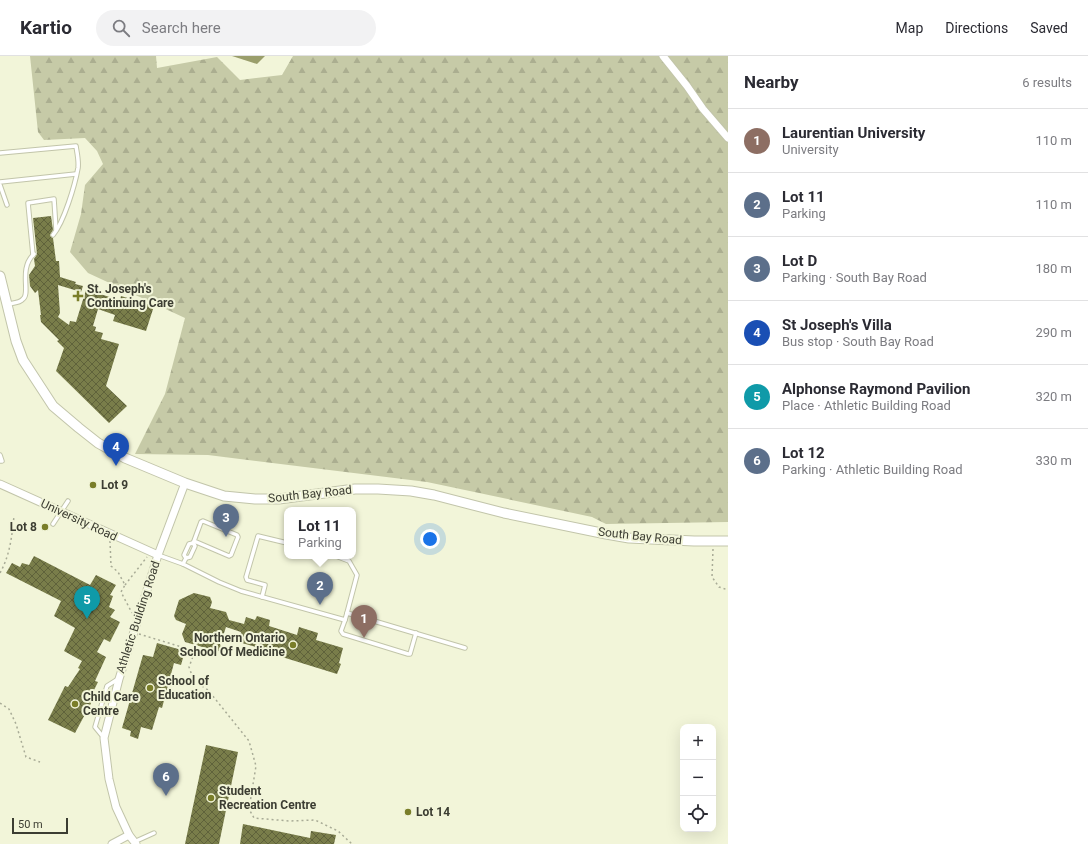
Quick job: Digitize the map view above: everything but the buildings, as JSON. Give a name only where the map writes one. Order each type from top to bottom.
[{"type":"street","points":[[663,56],[703,109],[728,138]]},
{"type":"street","name":"South Bay Road","points":[[0,276],[16,341],[24,360],[53,406],[98,443],[125,458],[185,483],[224,496],[255,499],[279,499],[355,489],[411,491],[434,494],[504,513],[629,538],[728,541]]},
{"type":"street","name":"Athletic Building Road","points":[[135,843],[129,835],[116,807],[109,779],[104,738],[119,679],[158,555],[185,483]]},
{"type":"street","name":"University Road","points":[[0,484],[158,555]]},
{"type":"street","points":[[112,844],[129,835]]},
{"type":"lane","points":[[0,152],[76,146],[78,166],[64,214],[54,233],[54,199],[28,203],[34,254],[28,262],[25,272],[26,296],[23,300],[7,305]]},
{"type":"lane","points":[[0,182],[76,174]]},
{"type":"lane","points":[[0,185],[7,204]]},
{"type":"lane","points":[[0,455],[2,460],[0,461]]},
{"type":"lane","points":[[54,524],[68,502]]},
{"type":"lane","points":[[184,564],[186,558],[190,557],[195,546],[193,542],[201,522],[203,521],[237,535],[238,537],[229,556],[193,542]]},
{"type":"lane","points":[[262,597],[265,585],[247,580],[246,577],[258,536],[284,542]]},
{"type":"lane","points":[[158,555],[184,564],[219,582],[262,597],[345,620]]},
{"type":"lane","points":[[344,559],[349,561],[357,575],[341,631],[343,634],[410,654],[416,633]]},
{"type":"lane","points":[[347,613],[465,648]]},
{"type":"lane","points":[[104,738],[95,727],[107,686],[119,679]]},
{"type":"lane","points":[[135,843],[154,833]]},
{"type":"path","points":[[0,573],[5,565],[10,546],[14,516]]},
{"type":"path","points":[[109,534],[111,566],[118,572],[125,586]]},
{"type":"path","points":[[713,541],[712,577],[719,587],[728,590]]},
{"type":"path","points":[[137,622],[121,592],[150,552]]},
{"type":"path","points":[[134,633],[195,651],[190,667],[194,681],[208,690],[249,741],[256,766],[249,809],[254,818],[289,821],[315,820],[338,831],[352,844]]},
{"type":"path","points":[[0,703],[8,709],[16,724],[26,757],[40,762]]},
{"type":"green space","points":[[30,56],[156,56],[157,68],[217,57],[240,80],[282,75],[293,56],[728,56],[728,522],[606,524],[592,517],[427,482],[208,455],[135,454],[165,394],[185,318],[88,273],[70,252],[81,214],[85,185],[103,164],[97,151],[85,138],[44,140],[38,132]]},
{"type":"water","points":[[232,56],[265,56],[257,64]]},
{"type":"place","name":"St. Joseph's Continuing Care","points":[[78,296]]},
{"type":"place","name":"St Joseph's Villa","points":[[116,466]]},
{"type":"place","name":"Lot 9","points":[[93,485]]},
{"type":"place","name":"Lot 8","points":[[45,527]]},
{"type":"place","name":"Lot D","points":[[226,537]]},
{"type":"place","name":"Lot 11","points":[[320,605]]},
{"type":"place","name":"Alphonse Raymond Pavilion","points":[[87,619]]},
{"type":"place","name":"Laurentian University","points":[[364,638]]},
{"type":"place","name":"Northern Ontario School Of Medicine","points":[[293,645]]},
{"type":"place","name":"School of Education","points":[[150,688]]},
{"type":"place","name":"Child Care Centre","points":[[75,704]]},
{"type":"place","name":"Lot 12","points":[[166,796]]},
{"type":"place","name":"Student Recreation Centre","points":[[211,798]]},
{"type":"place","name":"Lot 14","points":[[408,812]]}]
